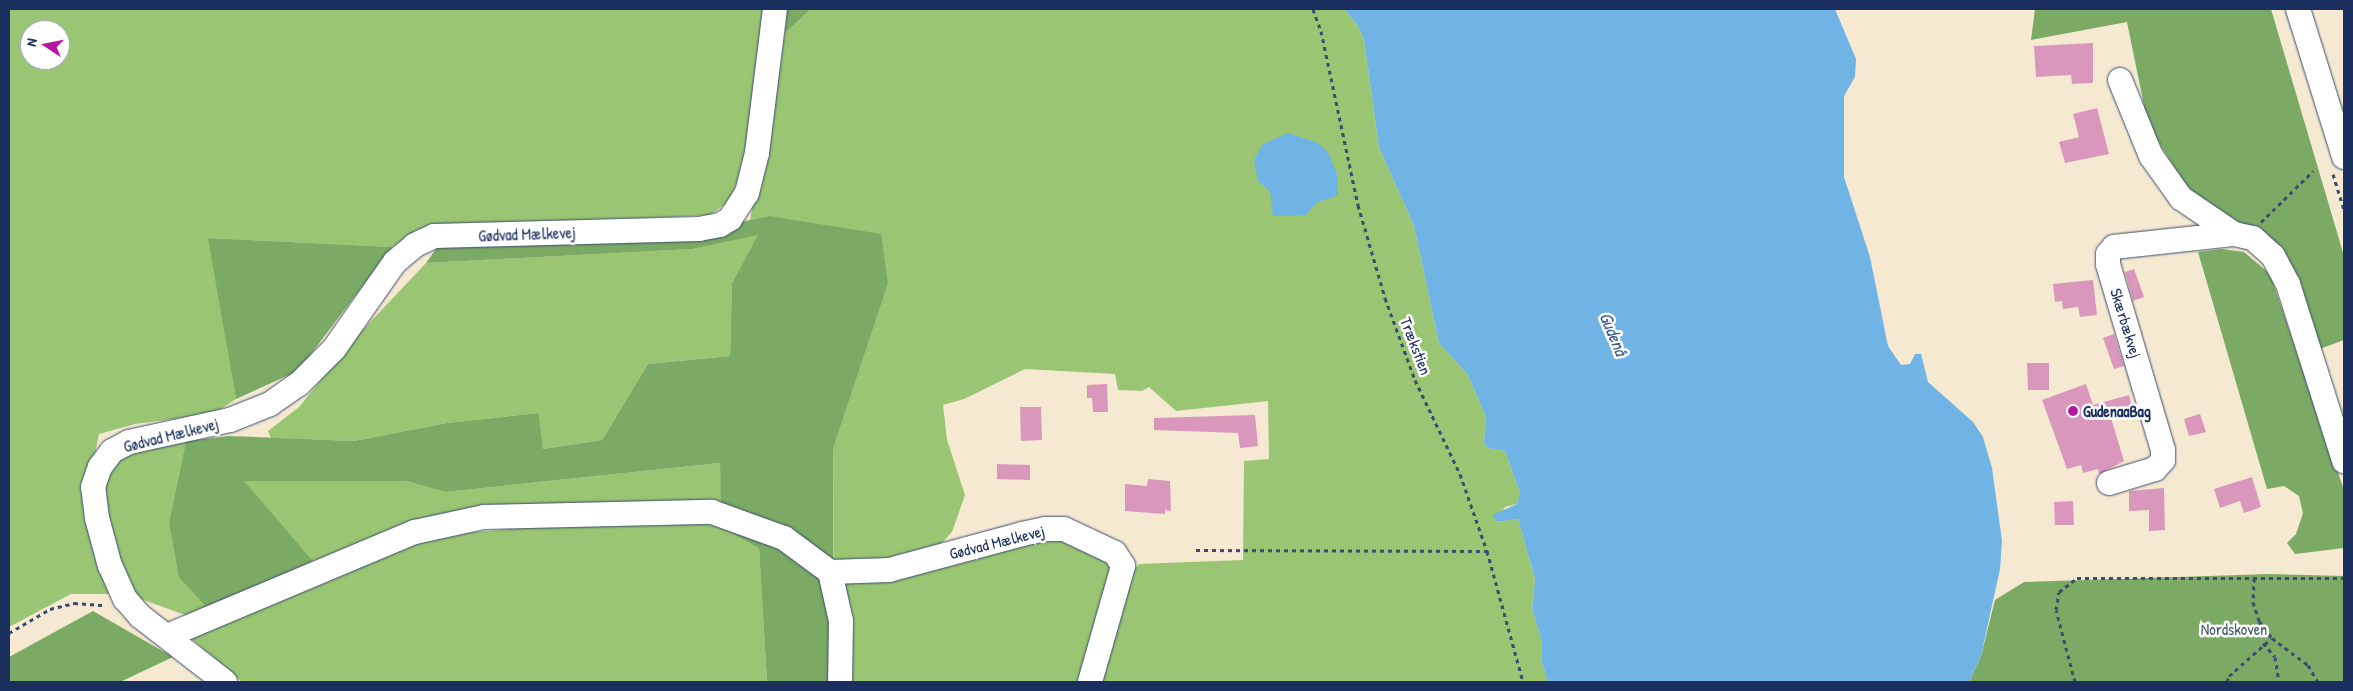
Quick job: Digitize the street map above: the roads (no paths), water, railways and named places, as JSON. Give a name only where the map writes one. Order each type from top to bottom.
[{"type":"street","name":"Gødvad Mælkevej","points":[[225,682],[140,616],[125,599],[110,566],[97,518],[93,487],[100,467],[112,451],[129,442],[230,420],[270,404],[292,389],[334,349],[395,262],[415,245],[434,236],[700,228],[720,225],[730,219],[747,193],[757,153],[775,9]]},
{"type":"street","points":[[2298,9],[2344,157]]},
{"type":"street","points":[[2120,80],[2151,156],[2164,177],[2181,198],[2273,256],[2288,284],[2344,461]]},
{"type":"street","name":"Skærbækvej","points":[[2109,483],[2155,469],[2163,460],[2163,450],[2108,264],[2108,254],[2114,247],[2243,236]]},
{"type":"street","points":[[167,636],[415,532],[484,518],[712,512],[784,538],[830,572],[841,621],[840,682]]},
{"type":"street","name":"Gødvad Mælkevej","points":[[830,572],[889,570],[1045,529],[1064,529],[1088,538],[1115,553],[1123,566],[1090,682]]},
{"type":"water","name":"Gudenå","points":[[1344,9],[1835,9],[1856,59],[1855,77],[1844,96],[1844,177],[1870,257],[1888,346],[1901,365],[1910,364],[1915,354],[1921,354],[1928,382],[1973,422],[1983,437],[1992,468],[2002,541],[2000,569],[1981,656],[1969,682],[1548,682],[1541,660],[1542,642],[1532,609],[1535,579],[1518,519],[1496,522],[1493,515],[1517,504],[1520,493],[1505,451],[1488,448],[1484,443],[1486,417],[1468,375],[1439,343],[1414,226],[1379,147],[1364,40],[1357,24]]},
{"type":"water","points":[[1288,133],[1318,143],[1328,152],[1337,174],[1338,195],[1316,203],[1306,215],[1273,216],[1270,191],[1258,181],[1254,160],[1263,144]]},
{"type":"place","name":"GudenaaBag","points":[[2073,411]]},
{"type":"park label","name":"Nordskoven","points":[[2234,629]]}]
